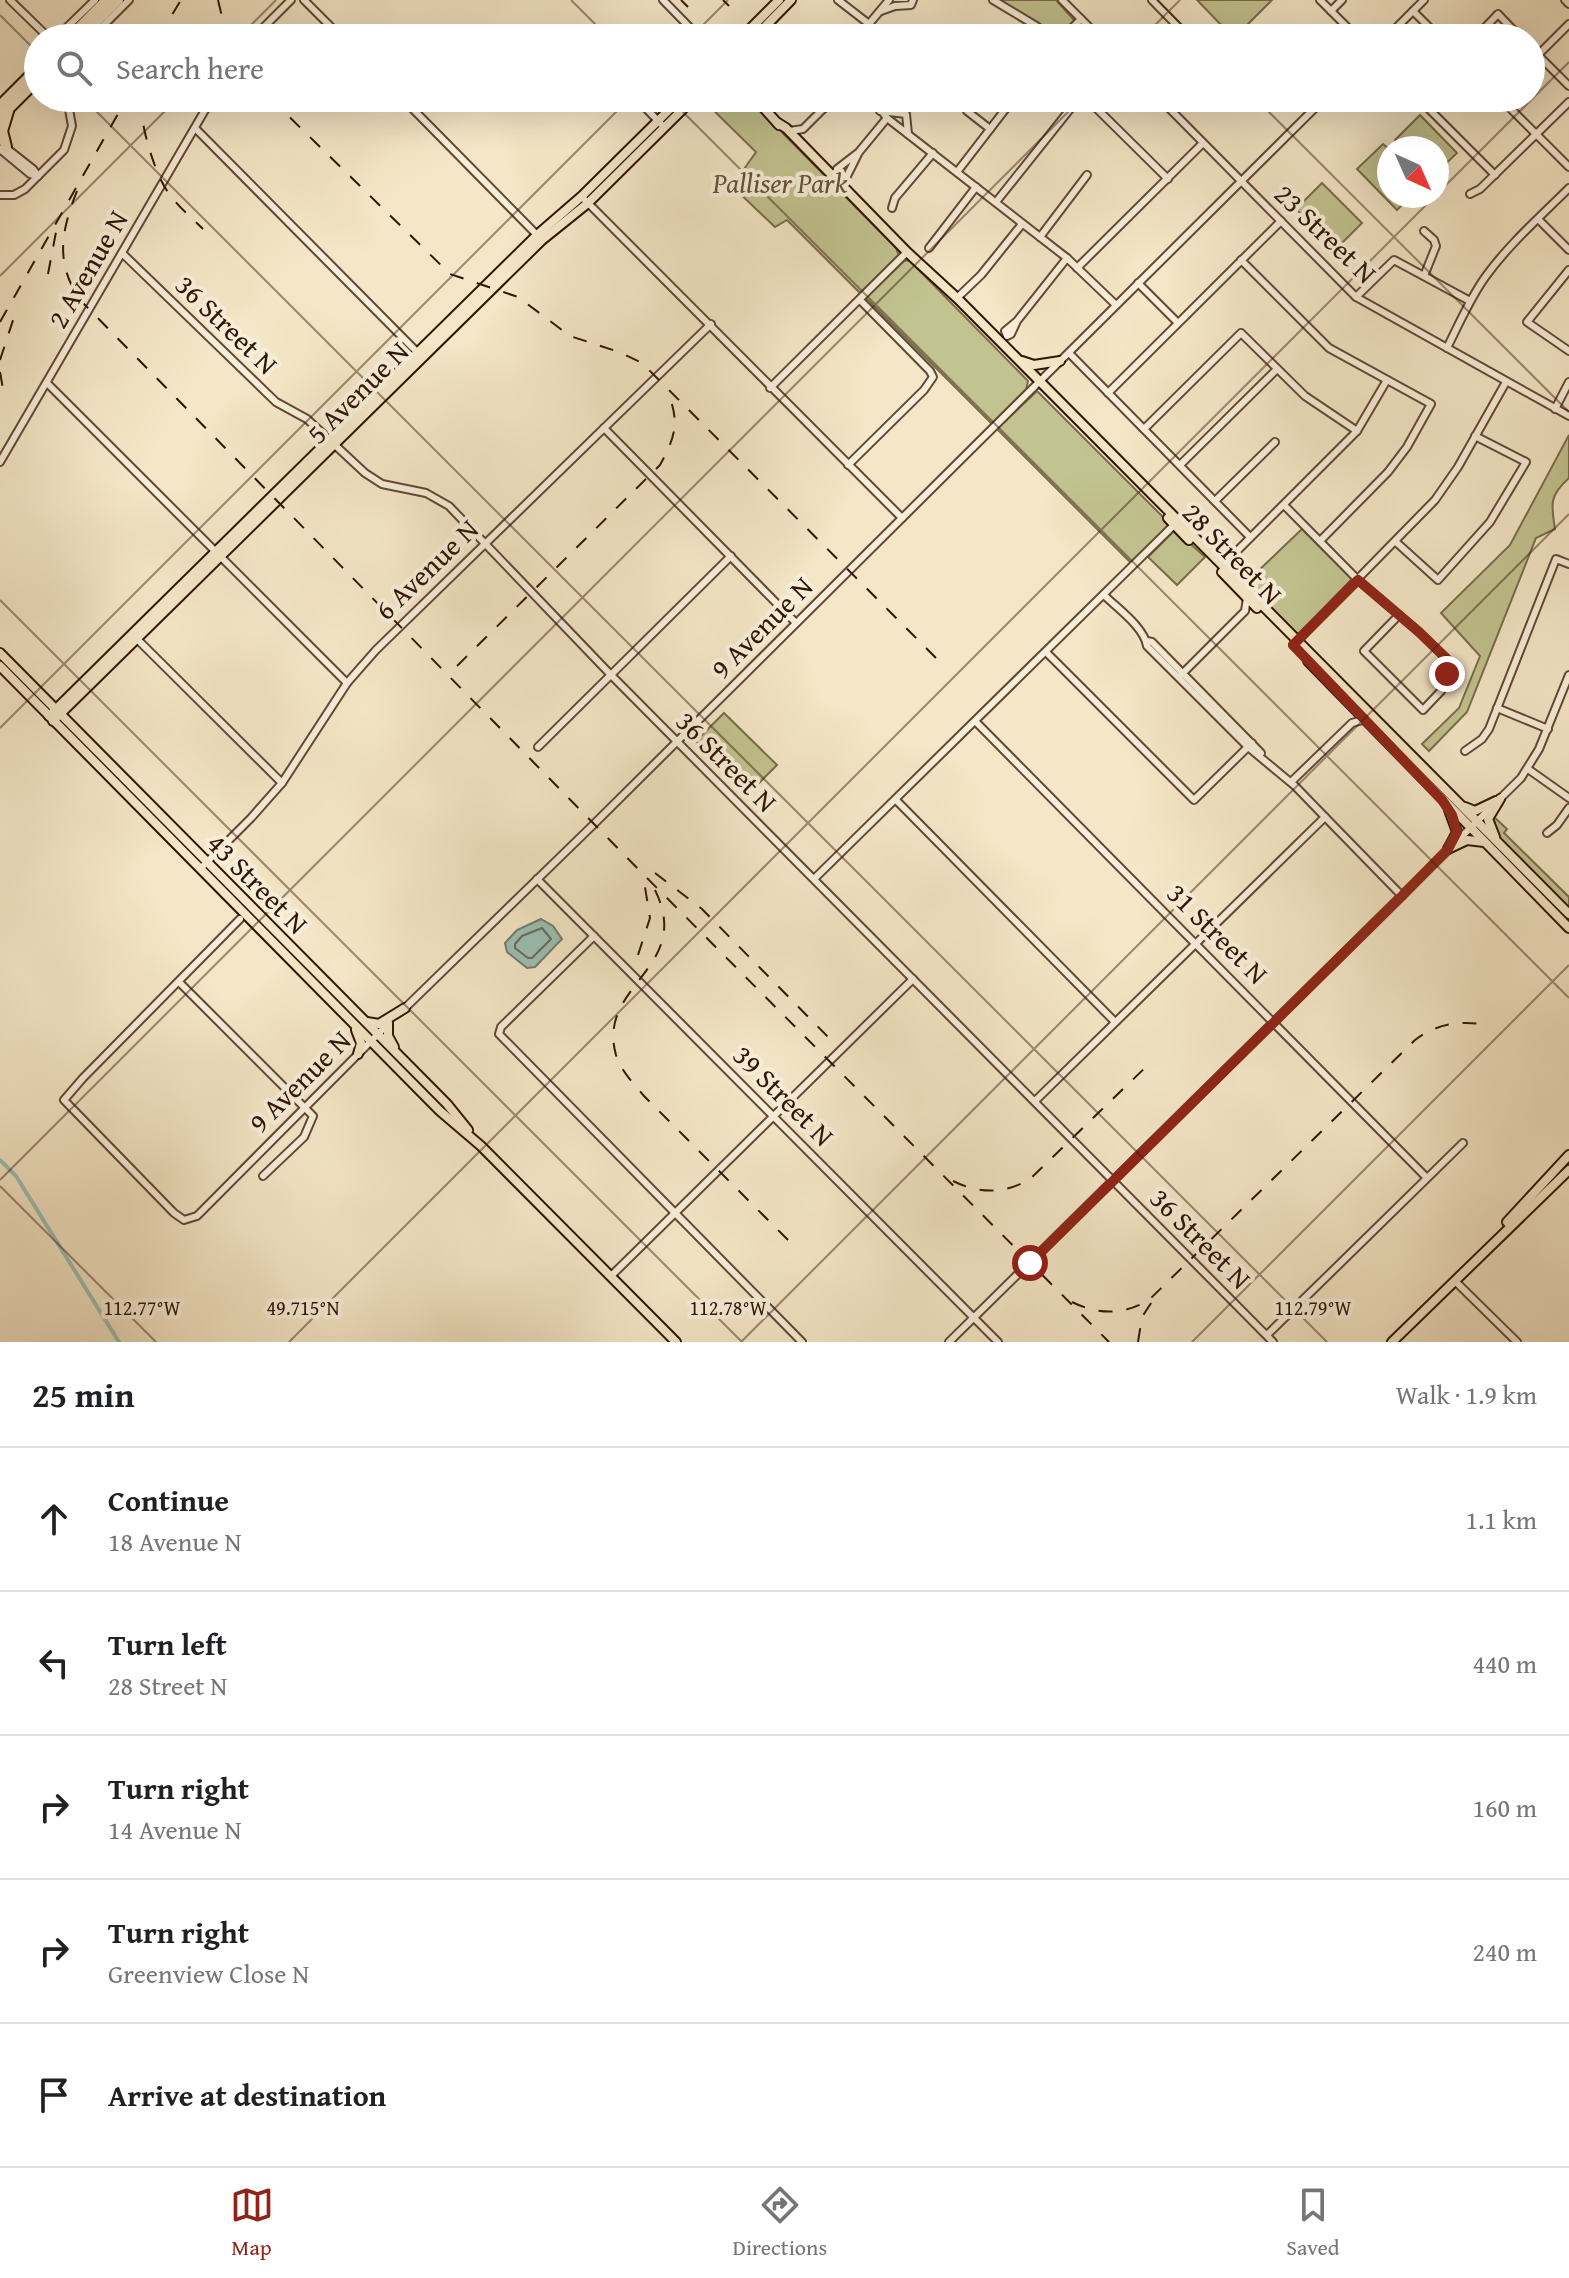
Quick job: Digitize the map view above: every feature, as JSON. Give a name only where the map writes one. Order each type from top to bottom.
[{"type":"highway","points":[[83,24],[107,0]]},
{"type":"highway","points":[[94,24],[118,0]]},
{"type":"highway","points":[[0,106],[24,82]]},
{"type":"highway","points":[[0,117],[24,93]]},
{"type":"highway","points":[[2,146],[3,121],[15,102]]},
{"type":"main road","points":[[755,24],[779,0]]},
{"type":"main road","points":[[768,24],[791,0]]},
{"type":"main road","name":"5 Avenue N","points":[[661,124],[670,112]]},
{"type":"main road","name":"5 Avenue N","points":[[54,715],[540,238],[585,200],[676,112]]},
{"type":"main road","name":"28 Street N","points":[[768,112],[825,170]]},
{"type":"main road","name":"28 Street N","points":[[778,123],[1039,381],[1258,610],[1454,799],[1484,842],[1569,928]]},
{"type":"main road","points":[[1016,358],[1034,365],[1060,361]]},
{"type":"main road","name":"28 Street N","points":[[1176,523],[1235,578],[1442,800],[1501,846],[1569,914]]},
{"type":"main road","name":"43 Street N","points":[[0,653],[54,715],[77,731],[317,987],[349,1019],[401,1058],[453,1111],[481,1146]]},
{"type":"main road","name":"43 Street N","points":[[0,665],[54,715],[151,819],[361,1018],[374,1038],[446,1116],[481,1146],[676,1342]]},
{"type":"main road","points":[[28,682],[52,697],[80,689]]},
{"type":"main road","points":[[77,731],[71,715],[80,689]]},
{"type":"main road","points":[[1417,774],[1525,869]]},
{"type":"main road","points":[[1454,799],[1475,811],[1500,799]]},
{"type":"main road","points":[[1500,799],[1488,819],[1501,846]]},
{"type":"main road","points":[[1442,800],[1457,827],[1448,849]]},
{"type":"main road","points":[[1448,849],[1470,839],[1484,842]]},
{"type":"main road","points":[[317,987],[426,1083]]},
{"type":"main road","points":[[361,1018],[379,1024],[405,1008]]},
{"type":"main road","points":[[349,1019],[361,1039],[358,1054]]},
{"type":"main road","points":[[388,1024],[389,1040],[401,1058]]},
{"type":"main road","points":[[1473,1263],[1569,1155]]},
{"type":"main road","points":[[1392,1342],[1566,1174]]},
{"type":"street","points":[[10,0],[35,24]]},
{"type":"street","points":[[70,24],[95,0]]},
{"type":"street","points":[[105,24],[129,0]]},
{"type":"street","points":[[267,24],[291,0]]},
{"type":"street","points":[[304,0],[328,24]]},
{"type":"street","points":[[663,0],[686,24]]},
{"type":"street","points":[[838,0],[869,24],[889,0]]},
{"type":"street","points":[[877,13],[888,7],[911,5],[913,0]]},
{"type":"street","points":[[993,0],[1033,24]]},
{"type":"street","points":[[1062,0],[1086,24]]},
{"type":"street","points":[[1152,0],[1175,24]]},
{"type":"street","points":[[1320,0],[1344,24]]},
{"type":"street","points":[[1331,11],[1342,0]]},
{"type":"street","points":[[1400,24],[1421,1]]},
{"type":"street","points":[[1413,11],[1426,24]]},
{"type":"street","points":[[1488,24],[1498,14],[1508,24]]},
{"type":"street","points":[[1076,24],[1081,19]]},
{"type":"street","points":[[1545,48],[1569,24]]},
{"type":"street","points":[[1545,62],[1569,86]]},
{"type":"street","points":[[1470,194],[1495,175],[1569,102]]},
{"type":"street","points":[[0,195],[18,193],[60,154],[68,142],[70,112]]},
{"type":"street","name":"2 Avenue N","points":[[0,462],[204,112]]},
{"type":"street","points":[[416,112],[540,238]]},
{"type":"street","points":[[649,112],[661,124]]},
{"type":"street","points":[[800,143],[803,129],[820,112]]},
{"type":"street","points":[[881,112],[1067,258],[1116,305]]},
{"type":"street","points":[[892,112],[905,113],[908,134]]},
{"type":"street","points":[[968,112],[990,129]]},
{"type":"street","points":[[957,172],[1003,112]]},
{"type":"street","points":[[996,202],[1068,112]]},
{"type":"street","points":[[1100,112],[1168,179]]},
{"type":"street","name":"23 Street N","points":[[1173,112],[1356,297],[1569,416]]},
{"type":"street","name":"9 Avenue N","points":[[179,982],[64,1100],[184,1220],[192,1219],[1311,112]]},
{"type":"street","points":[[1432,112],[1495,175]]},
{"type":"street","points":[[1514,112],[1569,167]]},
{"type":"street","points":[[859,152],[887,118]]},
{"type":"street","points":[[195,128],[420,355]]},
{"type":"street","points":[[789,131],[803,129]]},
{"type":"street","points":[[1077,268],[1203,143]]},
{"type":"street","points":[[2,146],[38,176]]},
{"type":"street","points":[[892,208],[895,198],[933,153]]},
{"type":"street","points":[[1040,237],[1087,175]]},
{"type":"street","points":[[929,248],[976,187]]},
{"type":"street","points":[[1447,348],[1470,301],[1503,254],[1569,188]]},
{"type":"street","points":[[585,200],[902,518]]},
{"type":"street","points":[[1538,219],[1569,250]]},
{"type":"street","points":[[1108,393],[1281,221]]},
{"type":"street","points":[[957,298],[981,275],[1022,224]]},
{"type":"street","points":[[1424,231],[1436,246],[1424,276]]},
{"type":"street","points":[[770,388],[907,252]]},
{"type":"street","name":"36 Street N","points":[[122,253],[276,402],[307,419],[365,473],[382,484],[426,493],[449,506],[611,675],[1273,1342]]},
{"type":"street","points":[[1017,321],[1067,258]]},
{"type":"street","points":[[1241,260],[1329,348],[1431,404],[1398,460],[1320,541]]},
{"type":"street","points":[[1356,297],[1394,260],[1470,301]]},
{"type":"street","points":[[1569,270],[1527,322],[1569,351]]},
{"type":"street","points":[[1138,283],[1178,323]]},
{"type":"street","points":[[848,465],[924,390],[933,377],[860,300]]},
{"type":"street","name":"6 Avenue N","points":[[203,866],[282,783],[347,683],[376,650],[711,324]]},
{"type":"street","points":[[1144,429],[1241,333],[1305,396],[1357,431]]},
{"type":"street","points":[[1069,353],[1250,537]]},
{"type":"street","points":[[1180,465],[1277,369]]},
{"type":"street","points":[[1213,556],[1221,561],[1229,559],[1284,505],[1357,431],[1387,380]]},
{"type":"street","points":[[1294,643],[1396,542],[1444,489],[1506,382]]},
{"type":"street","points":[[1555,409],[1569,382]]},
{"type":"street","points":[[47,383],[347,683]]},
{"type":"street","points":[[604,428],[796,623]]},
{"type":"street","points":[[1396,542],[1438,580],[1490,522],[1526,462],[1475,436]]},
{"type":"street","points":[[1215,501],[1275,442]]},
{"type":"street","points":[[1284,505],[1358,580],[1451,663],[1441,691],[1423,710],[1364,651],[1398,616]]},
{"type":"street","points":[[814,879],[1176,523]]},
{"type":"street","points":[[538,747],[731,556]]},
{"type":"street","points":[[1229,559],[1229,568],[1235,578]]},
{"type":"street","points":[[1465,751],[1486,734],[1556,559],[1569,564]]},
{"type":"street","points":[[1104,595],[1147,641],[1147,646],[1291,782],[1402,896]]},
{"type":"street","points":[[1180,675],[1245,611],[1247,598]]},
{"type":"street","points":[[1245,611],[1258,610]]},
{"type":"street","points":[[134,637],[282,783]]},
{"type":"street","points":[[1046,652],[1194,800],[1250,745]]},
{"type":"street","points":[[949,1342],[1528,769],[1569,675]]},
{"type":"street","points":[[1352,723],[1355,708]]},
{"type":"street","points":[[1497,708],[1548,729]]},
{"type":"street","points":[[1291,782],[1352,723],[1366,719]]},
{"type":"street","name":"31 Street N","points":[[976,722],[1196,941],[1426,1177]]},
{"type":"street","points":[[1528,769],[1569,798]]},
{"type":"street","points":[[896,800],[1115,1022]]},
{"type":"street","points":[[1547,833],[1569,808]]},
{"type":"street","points":[[1035,1101],[1325,817]]},
{"type":"street","name":"39 Street N","points":[[537,879],[998,1342]]},
{"type":"street","points":[[240,919],[179,982],[313,1116],[304,1137],[263,1176]]},
{"type":"street","points":[[594,936],[501,1027],[499,1034],[802,1342]]},
{"type":"street","points":[[611,1276],[913,979]]},
{"type":"street","points":[[1267,1335],[1463,1143]]},
{"type":"street","points":[[1455,1281],[1517,1342]]},
{"type":"green space","points":[[1000,0],[1056,0],[1075,21],[1072,24],[1040,24]]},
{"type":"green space","points":[[1197,0],[1272,0],[1248,24],[1220,24]]},
{"type":"green space","name":"Palliser Park","points":[[715,112],[762,112],[896,248],[899,256],[860,293],[787,220],[775,227],[732,186],[756,152]]},
{"type":"green space","points":[[1420,115],[1440,136],[1399,136]]},
{"type":"green space","points":[[1449,145],[1457,153],[1449,161]]},
{"type":"green space","points":[[1377,150],[1377,190],[1357,169]]},
{"type":"green space","points":[[1322,183],[1362,223],[1336,249],[1296,209]]},
{"type":"green space","points":[[909,260],[1028,381],[1026,390],[992,424],[866,298],[904,261]]},
{"type":"green space","points":[[1037,391],[1168,522],[1168,526],[1132,562],[997,429]]},
{"type":"green space","points":[[1569,435],[1569,478],[1553,501],[1555,529],[1536,538],[1467,712],[1429,751],[1422,744],[1459,708],[1480,656],[1441,613],[1510,545]]},
{"type":"green space","points":[[1302,529],[1353,580],[1297,635],[1238,573],[1236,562],[1254,575]]},
{"type":"green space","points":[[1175,530],[1205,557],[1177,585],[1148,557]]},
{"type":"green space","points":[[724,713],[777,765],[748,794],[696,741]]},
{"type":"green space","points":[[1492,815],[1507,829],[1504,833],[1569,897],[1569,911],[1497,836]]},
{"type":"water","points":[[541,919],[553,926],[562,939],[535,967],[527,968],[507,952],[505,943],[517,930]]},
{"type":"waterway","points":[[0,1160],[16,1176],[119,1342]]},
{"type":"railway","points":[[166,24],[181,0]]},
{"type":"railway","points":[[218,0],[224,24]]},
{"type":"railway","points":[[681,0],[688,7]]},
{"type":"railway","points":[[723,0],[729,6]]},
{"type":"railway","points":[[0,322],[119,112]]},
{"type":"railway","points":[[142,112],[147,141],[162,182],[175,202],[203,229]]},
{"type":"railway","points":[[284,112],[450,274],[518,297],[570,336],[642,363],[936,658]]},
{"type":"railway","points":[[77,191],[67,220],[63,248],[68,276],[83,303],[646,877],[1109,1342]]},
{"type":"railway","points":[[48,274],[56,232]]},
{"type":"railway","points":[[0,360],[16,311]]},
{"type":"railway","points":[[0,372],[3,389]]},
{"type":"railway","points":[[457,666],[660,465],[674,430],[674,413],[668,393]]},
{"type":"railway","points":[[655,873],[702,909],[831,1040]]},
{"type":"railway","points":[[638,955],[650,918],[645,887]]},
{"type":"railway","points":[[655,890],[664,917],[663,939],[655,958],[619,1010],[614,1031],[618,1061],[644,1096],[795,1247]]},
{"type":"railway","points":[[1072,1302],[1111,1312],[1149,1300],[1415,1040],[1451,1024],[1490,1025]]},
{"type":"railway","points":[[953,1181],[982,1190],[1002,1190],[1030,1179],[1151,1062]]},
{"type":"railway","points":[[1138,1342],[1142,1317],[1155,1297]]},
{"type":"route","points":[[1030,1263],[1402,896],[1448,849],[1457,832],[1452,815],[1442,800],[1293,645],[1358,580],[1451,663],[1447,674]]}]
